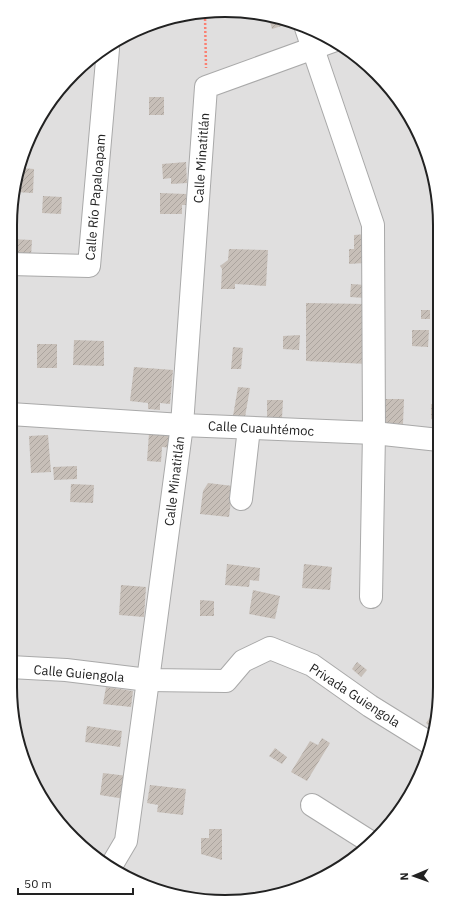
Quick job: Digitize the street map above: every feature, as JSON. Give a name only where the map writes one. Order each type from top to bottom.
[{"type":"street","points":[[206,87],[310,38],[373,225],[374,434],[372,597]]},
{"type":"street","name":"Calle Río Papaloapam","points":[[17,264],[89,266],[108,53]]},
{"type":"street","name":"Calle Minatitlán","points":[[113,862],[126,841],[182,425],[206,87]]},
{"type":"street","name":"Calle Cuauhtémoc","points":[[17,414],[182,425],[374,434],[433,439]]},
{"type":"street","points":[[241,499],[249,428]]},
{"type":"street","name":"Privada Guiengola","points":[[148,680],[226,681],[242,661],[270,648],[312,665],[370,706],[426,741]]},
{"type":"street","name":"Calle Guiengola","points":[[17,667],[66,670],[148,680]]},
{"type":"street","points":[[312,804],[366,839]]},
{"type":"path","points":[[205,18],[206,87]]},
{"type":"shaded area","points":[[211,17],[239,17],[279,24],[317,38],[352,60],[372,78],[398,109],[412,133],[422,158],[429,184],[433,211],[433,701],[426,741],[412,779],[390,814],[372,834],[341,860],[317,874],[279,888],[239,895],[211,895],[184,891],[145,879],[109,860],[78,834],[60,814],[38,779],[28,754],[21,728],[17,701],[17,211],[24,171],[38,133],[60,98],[78,78],[98,60],[133,38],[158,28],[184,21]]},
{"type":"building","points":[[270,22],[284,25],[272,29]]},
{"type":"building","points":[[149,97],[164,97],[164,115],[149,115]]},
{"type":"building","points":[[186,162],[187,183],[171,184],[171,178],[163,179],[162,164]]},
{"type":"building","points":[[25,168],[34,169],[33,193],[20,192]]},
{"type":"building","points":[[160,193],[186,194],[186,205],[182,205],[182,214],[160,214]]},
{"type":"building","points":[[43,196],[62,197],[61,214],[42,213]]},
{"type":"building","points":[[367,234],[364,263],[349,264],[349,249],[354,249],[354,235]]},
{"type":"building","points":[[17,239],[32,240],[31,256],[17,255]]},
{"type":"building","points":[[229,249],[268,250],[266,286],[235,284],[235,289],[221,289],[222,269],[220,266],[228,260]]},
{"type":"building","points":[[351,284],[366,285],[365,298],[350,297]]},
{"type":"building","points":[[306,303],[367,304],[367,364],[306,361]]},
{"type":"building","points":[[421,310],[430,310],[430,319],[421,319]]},
{"type":"building","points":[[412,330],[429,330],[428,347],[412,346]]},
{"type":"building","points":[[300,335],[299,350],[283,349],[283,336]]},
{"type":"building","points":[[74,340],[104,341],[104,366],[73,365]]},
{"type":"building","points":[[37,344],[57,344],[57,368],[37,368]]},
{"type":"building","points":[[233,347],[243,348],[241,369],[231,369]]},
{"type":"building","points":[[134,367],[173,370],[170,404],[160,403],[160,410],[148,409],[148,403],[130,401]]},
{"type":"building","points":[[238,387],[250,388],[245,417],[233,416]]},
{"type":"building","points":[[382,399],[404,399],[403,424],[381,423]]},
{"type":"building","points":[[267,400],[283,400],[282,418],[267,418]]},
{"type":"building","points":[[431,404],[433,404],[433,419],[431,419]]},
{"type":"building","points":[[149,433],[173,435],[173,448],[162,447],[161,462],[147,461]]},
{"type":"building","points":[[48,435],[51,472],[31,473],[29,436]]},
{"type":"building","points":[[77,466],[77,479],[54,480],[53,467]]},
{"type":"building","points":[[208,483],[233,486],[229,517],[200,514],[203,491]]},
{"type":"building","points":[[71,484],[94,485],[93,503],[70,502]]},
{"type":"building","points":[[227,564],[260,568],[259,581],[250,580],[249,587],[225,585]]},
{"type":"building","points":[[304,564],[332,567],[330,590],[302,588]]},
{"type":"building","points":[[121,585],[146,587],[144,617],[119,615]]},
{"type":"building","points":[[253,590],[280,596],[275,619],[249,614]]},
{"type":"building","points":[[200,600],[214,601],[214,616],[200,616]]},
{"type":"building","points":[[357,662],[367,670],[361,677],[352,669]]},
{"type":"building","points":[[106,687],[133,691],[131,707],[103,704]]},
{"type":"building","points":[[431,717],[429,726],[426,723]]},
{"type":"building","points":[[87,726],[122,731],[120,747],[85,742]]},
{"type":"building","points":[[322,738],[330,743],[307,781],[291,772],[310,741],[318,745]]},
{"type":"building","points":[[275,748],[287,757],[282,764],[269,756]]},
{"type":"building","points":[[103,773],[128,776],[125,799],[100,795]]},
{"type":"building","points":[[150,785],[186,789],[183,815],[157,812],[158,805],[147,803]]},
{"type":"building","points":[[209,829],[222,829],[222,860],[201,854],[201,838],[209,838]]}]
